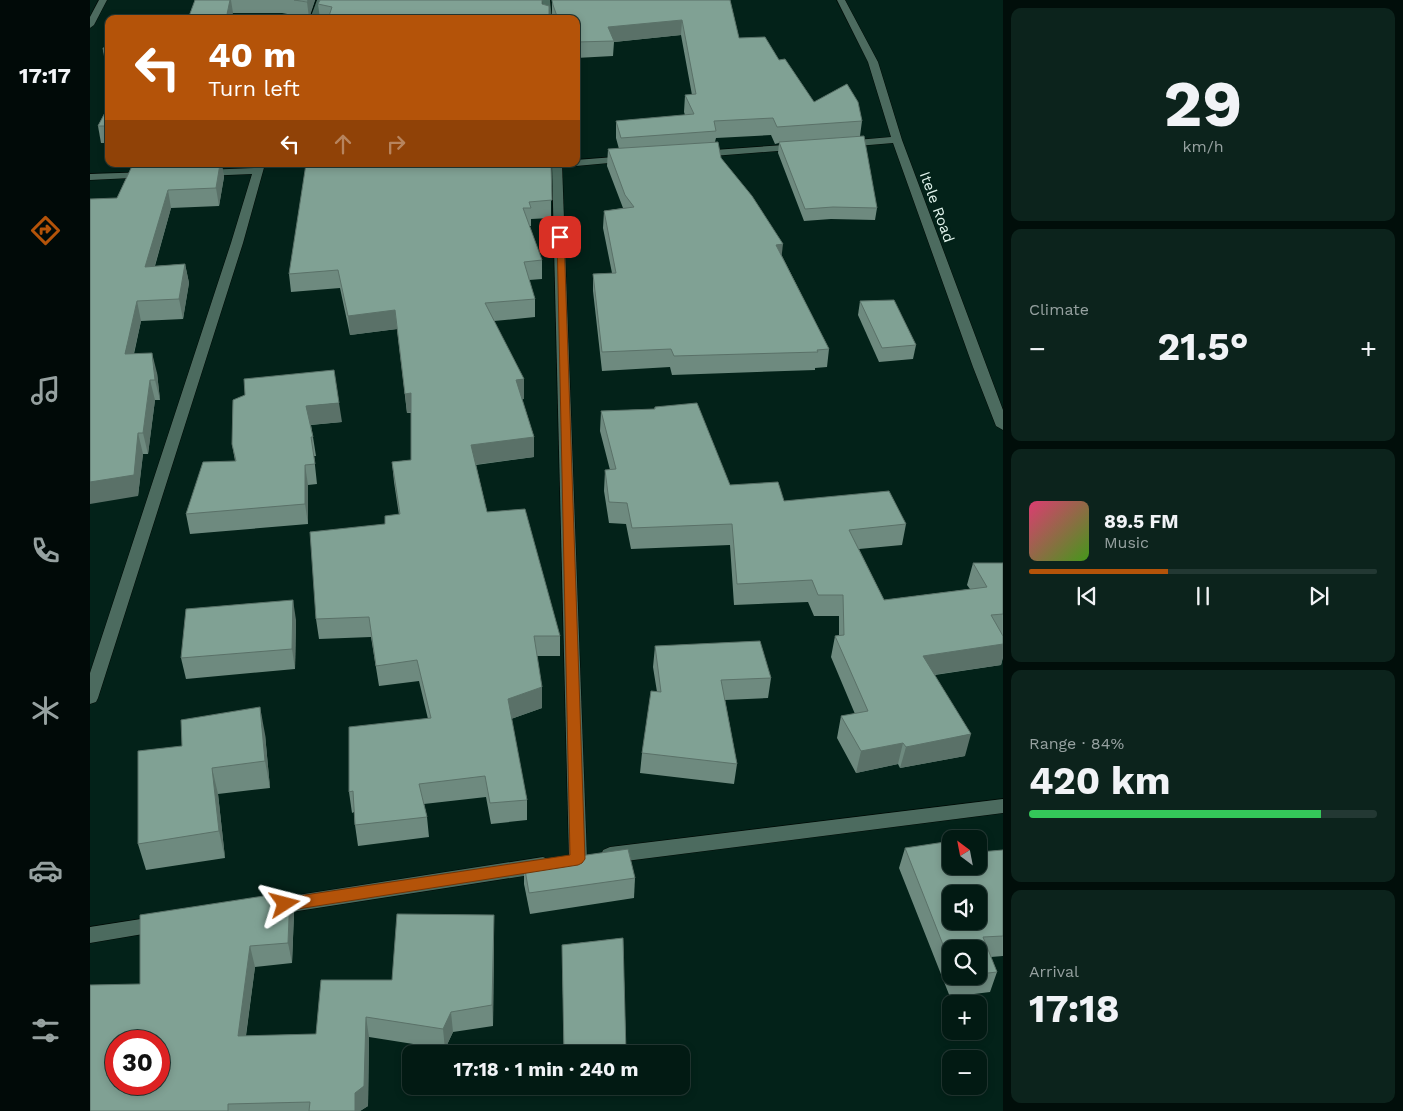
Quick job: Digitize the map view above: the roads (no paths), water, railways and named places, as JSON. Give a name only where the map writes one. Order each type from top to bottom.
[{"type":"street","points":[[90,25],[104,0]]},
{"type":"street","points":[[315,15],[321,0]]},
{"type":"street","points":[[546,0],[548,15]]},
{"type":"street","name":"Itele Road","points":[[841,0],[873,62],[897,140],[979,367],[1003,426]]},
{"type":"street","points":[[838,144],[897,140]]},
{"type":"street","points":[[693,155],[809,146]]},
{"type":"street","points":[[580,163],[634,159]]},
{"type":"street","points":[[557,167],[578,859]]},
{"type":"street","points":[[90,698],[237,243],[259,168],[188,174]]},
{"type":"street","points":[[90,177],[159,174]]},
{"type":"street","points":[[256,909],[578,859],[1003,806]]},
{"type":"street","points":[[90,935],[178,921]]}]
